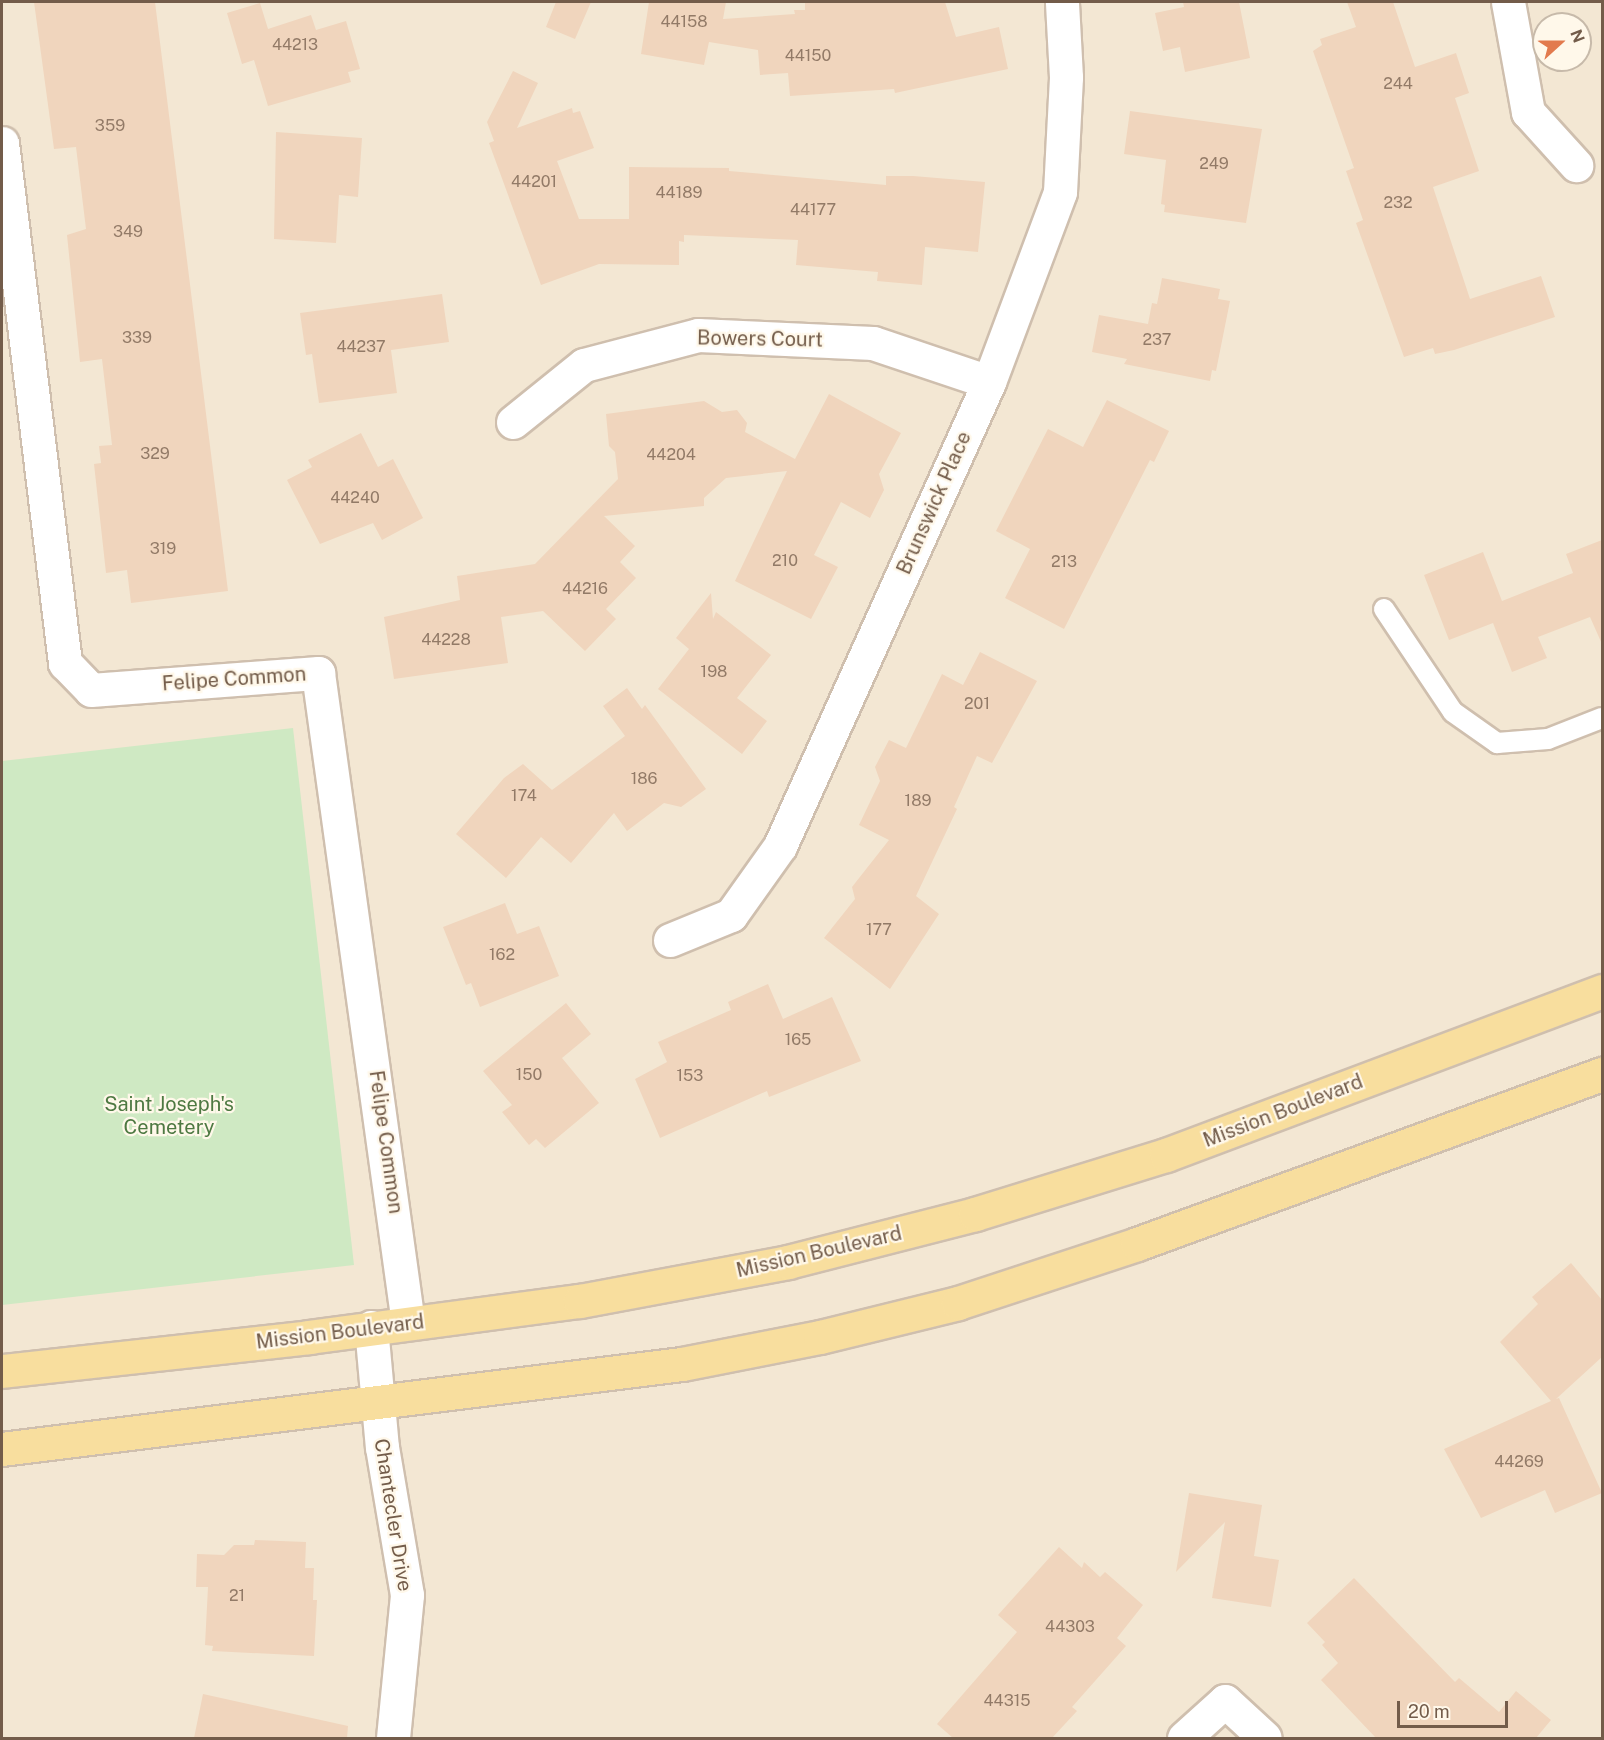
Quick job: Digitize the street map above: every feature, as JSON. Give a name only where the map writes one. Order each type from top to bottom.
[{"type":"main road","name":"Mission Boulevard","points":[[2,1371],[580,1301],[729,1273],[975,1214],[1166,1155],[1602,991]]},
{"type":"main road","points":[[2,1449],[682,1364],[958,1303],[1137,1244],[1602,1074]]},
{"type":"street","name":"Brunswick Place","points":[[669,940],[731,915],[780,846],[989,382],[1060,192],[1066,77],[1062,2]]},
{"type":"street","points":[[1509,2],[1528,112],[1576,165]]},
{"type":"street","name":"Felipe Common","points":[[2,142],[65,663],[91,690],[318,673],[408,1323]]},
{"type":"street","name":"Bowers Court","points":[[513,422],[584,365],[698,334],[873,343],[989,382]]},
{"type":"street","name":"Chantecler Drive","points":[[371,1328],[377,1401],[407,1595],[393,1738]]},
{"type":"street","points":[[1184,1738],[1225,1701],[1265,1738]]},
{"type":"lane","points":[[1384,609],[1453,712],[1497,743],[1548,739],[1602,718]]},
{"type":"shaded area","points":[[2,2],[1602,2],[1602,1738],[2,1738]]},
{"type":"green space","name":"Saint Joseph's Cemetery","points":[[293,728],[354,1265],[2,1305],[2,761]]},
{"type":"building","points":[[34,2],[155,2],[228,591],[131,603],[127,570],[106,573],[94,464],[101,463],[99,446],[112,445],[102,359],[80,362],[67,235],[86,229],[76,147],[54,149]]},
{"type":"building","points":[[556,2],[591,2],[575,39],[546,27]]},
{"type":"building","points":[[649,2],[726,2],[723,19],[795,14],[794,10],[805,10],[805,2],[945,2],[956,37],[999,27],[1008,69],[895,93],[894,89],[790,96],[788,73],[760,75],[758,50],[709,42],[704,65],[641,54]]},
{"type":"building","points":[[1183,2],[1239,2],[1250,58],[1185,72],[1180,47],[1163,51],[1155,13],[1184,7]]},
{"type":"building","points":[[1347,2],[1393,2],[1415,67],[1456,53],[1469,93],[1455,98],[1479,171],[1433,187],[1470,299],[1541,276],[1555,317],[1454,350],[1435,354],[1433,348],[1404,357],[1356,223],[1363,220],[1346,171],[1354,168],[1313,51],[1322,45],[1320,39],[1356,27]]},
{"type":"building","points":[[260,3],[268,29],[311,15],[316,30],[346,21],[360,69],[348,72],[351,82],[268,106],[254,60],[242,64],[227,13]]},
{"type":"building","points":[[513,71],[538,83],[517,128],[572,108],[573,113],[580,111],[594,148],[557,161],[579,219],[629,219],[629,167],[729,168],[729,171],[886,185],[886,176],[913,176],[985,182],[978,252],[925,247],[922,285],[877,281],[878,272],[796,265],[798,240],[684,235],[684,242],[679,241],[679,265],[599,264],[541,285],[489,143],[494,141],[487,122]]},
{"type":"building","points":[[1130,111],[1262,129],[1246,223],[1164,212],[1165,205],[1161,204],[1166,160],[1124,154]]},
{"type":"building","points":[[276,132],[362,138],[358,197],[339,195],[336,243],[274,239]]},
{"type":"building","points":[[1162,278],[1220,289],[1218,299],[1230,301],[1216,371],[1212,370],[1210,381],[1124,364],[1127,359],[1092,352],[1099,315],[1148,324],[1152,303],[1157,304]]},
{"type":"building","points":[[442,294],[449,342],[391,350],[397,393],[319,403],[312,354],[306,355],[300,313]]},
{"type":"building","points":[[829,394],[901,433],[879,474],[884,490],[870,518],[841,502],[814,555],[838,567],[811,619],[735,581],[787,471],[726,478],[704,498],[704,506],[604,516],[635,546],[620,562],[636,578],[606,609],[616,619],[585,651],[543,611],[501,617],[508,663],[394,679],[384,617],[460,600],[457,576],[535,564],[618,479],[615,452],[609,446],[606,414],[704,401],[722,412],[737,410],[747,423],[745,432],[795,459]]},
{"type":"building","points":[[1107,400],[1169,431],[1154,462],[1150,460],[1064,629],[1005,598],[1030,549],[996,531],[1048,429],[1083,447]]},
{"type":"building","points":[[361,433],[378,467],[393,459],[423,518],[382,540],[373,523],[320,544],[287,480],[312,467],[308,460]]},
{"type":"building","points":[[1602,540],[1602,644],[1590,617],[1538,637],[1547,658],[1512,672],[1493,623],[1449,640],[1424,575],[1483,552],[1502,601],[1573,573],[1566,554]]},
{"type":"building","points":[[711,593],[713,619],[716,612],[771,655],[737,698],[767,721],[742,754],[658,689],[689,649],[676,638]]},
{"type":"building","points":[[980,652],[1037,681],[992,763],[977,756],[954,807],[957,809],[916,896],[939,914],[890,989],[824,938],[855,899],[852,887],[889,840],[859,825],[880,781],[875,767],[889,740],[906,748],[942,674],[963,685]]},
{"type":"building","points":[[627,688],[642,709],[645,705],[706,789],[681,807],[664,803],[627,831],[614,813],[571,863],[541,837],[506,878],[456,834],[504,778],[523,764],[552,790],[625,736],[603,706]]},
{"type":"building","points":[[505,903],[517,934],[539,926],[559,976],[480,1007],[471,983],[466,985],[443,927]]},
{"type":"building","points":[[768,984],[783,1019],[832,997],[861,1061],[769,1097],[767,1091],[660,1138],[635,1079],[667,1062],[658,1042],[731,1010],[728,1002]]},
{"type":"building","points":[[566,1003],[591,1034],[562,1058],[599,1103],[545,1148],[536,1139],[529,1145],[502,1112],[512,1105],[483,1071]]},
{"type":"building","points":[[1571,1263],[1602,1300],[1602,1357],[1556,1399],[1559,1398],[1602,1493],[1555,1513],[1545,1490],[1481,1518],[1444,1449],[1551,1401],[1500,1342],[1538,1304],[1532,1297]]},
{"type":"building","points":[[1189,1493],[1262,1505],[1254,1556],[1279,1560],[1271,1607],[1212,1598],[1225,1522],[1176,1572]]},
{"type":"building","points":[[255,1540],[306,1542],[305,1568],[314,1568],[313,1600],[317,1600],[314,1656],[212,1651],[213,1646],[205,1645],[208,1587],[196,1587],[197,1554],[224,1555],[234,1545],[254,1545]]},
{"type":"building","points":[[1059,1547],[1082,1568],[1084,1562],[1100,1577],[1105,1572],[1143,1605],[1117,1638],[1126,1646],[1072,1707],[1077,1711],[1052,1738],[953,1738],[937,1724],[1017,1632],[998,1615]]},
{"type":"building","points":[[1354,1578],[1455,1682],[1459,1678],[1499,1712],[1516,1691],[1551,1720],[1536,1738],[1376,1738],[1321,1680],[1338,1663],[1322,1645],[1325,1642],[1307,1623]]},
{"type":"building","points":[[203,1694],[348,1726],[347,1738],[194,1738]]}]
